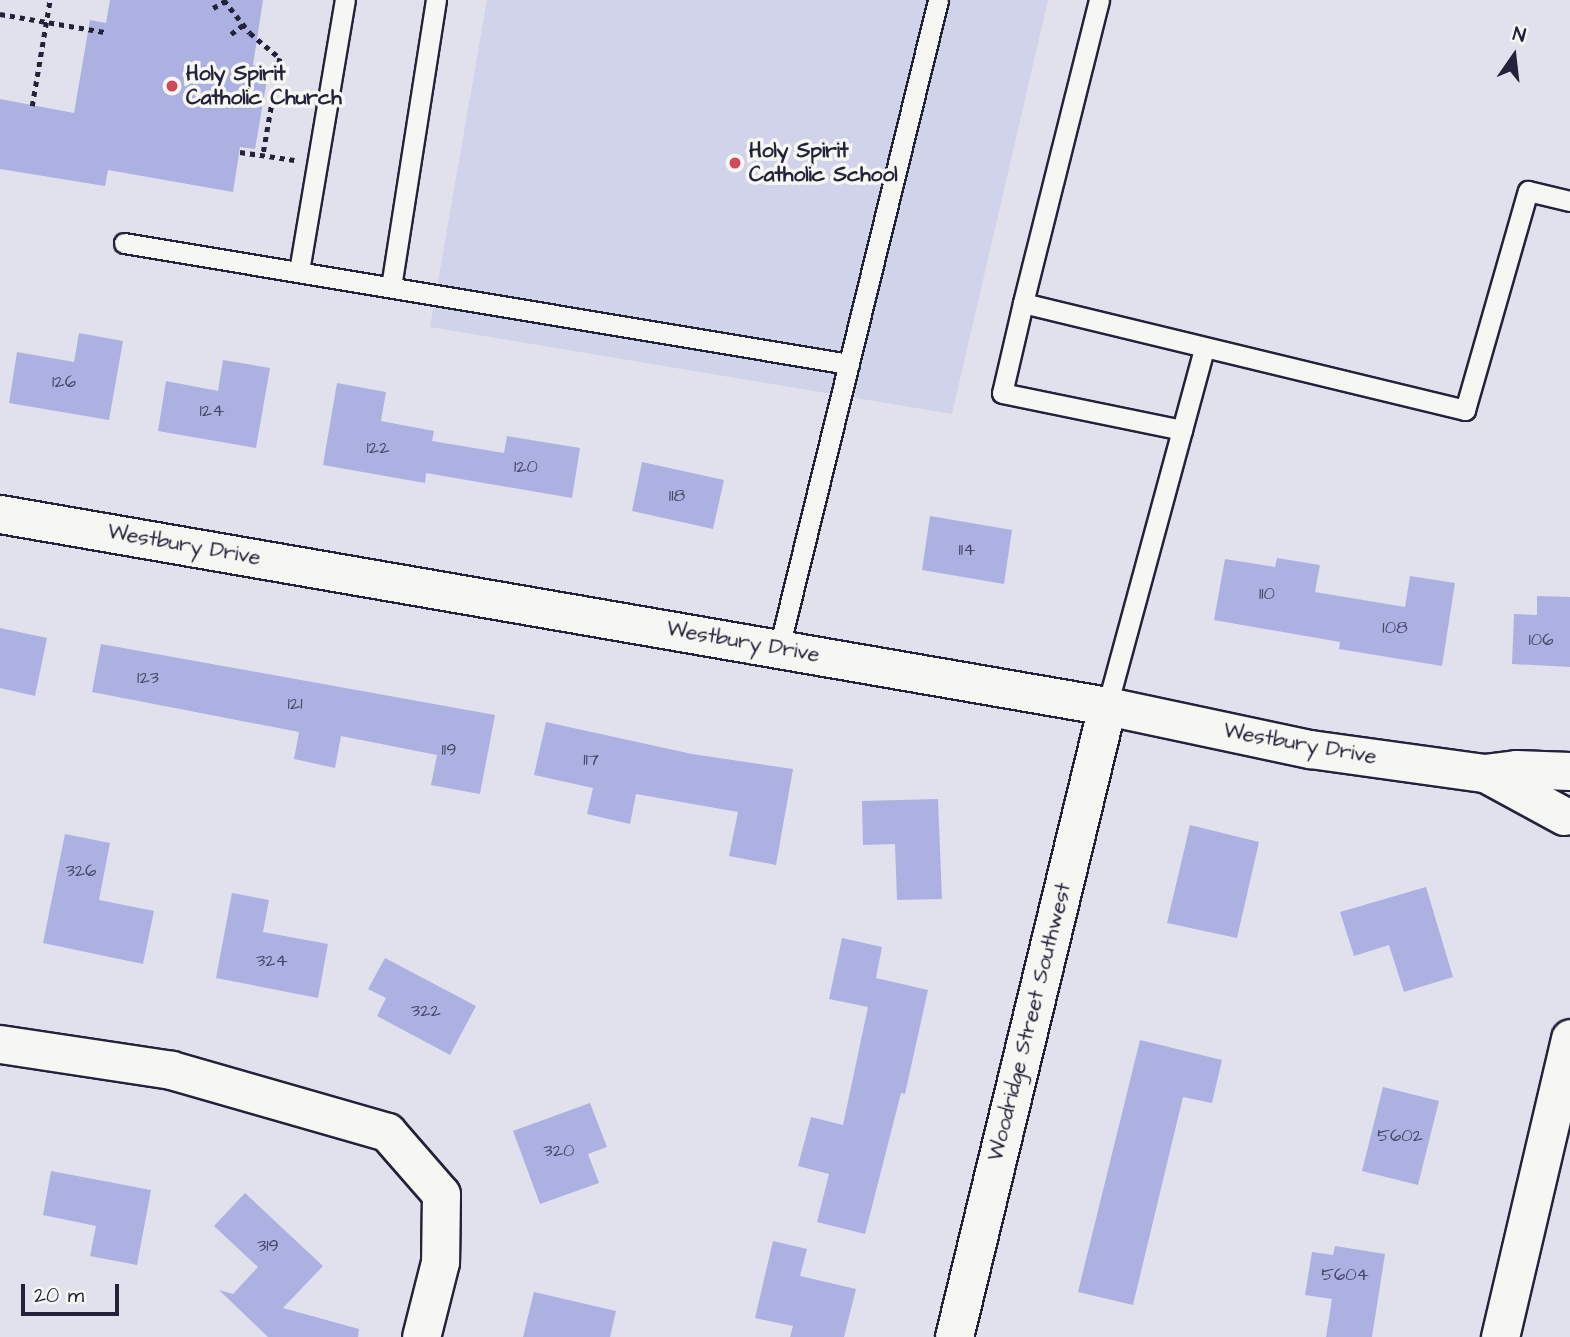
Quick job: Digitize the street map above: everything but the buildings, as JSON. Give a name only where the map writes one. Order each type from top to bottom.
[{"type":"street","name":"Westbury Drive","points":[[0,514],[1107,706],[1310,749],[1484,773],[1516,769],[1570,771]]},
{"type":"street","name":"Woodridge Street Southwest","points":[[954,1337],[1107,706]]},
{"type":"street","name":"Westbury Drive","points":[[1484,773],[1568,812]]},
{"type":"street","points":[[1500,1337],[1570,1038]]},
{"type":"street","points":[[0,1044],[171,1070],[387,1132],[441,1194],[440,1262],[421,1337]]},
{"type":"lane","points":[[299,271],[345,0]]},
{"type":"lane","points":[[391,287],[436,0]]},
{"type":"lane","points":[[779,648],[938,0]]},
{"type":"lane","points":[[1100,0],[1002,393],[1182,430]]},
{"type":"lane","points":[[1023,303],[1204,349],[1465,410],[1528,191],[1570,201]]},
{"type":"lane","points":[[124,243],[849,364]]},
{"type":"lane","points":[[1107,706],[1204,349]]},
{"type":"path","points":[[32,106],[50,0]]},
{"type":"path","points":[[214,8],[224,1],[243,25],[280,58],[263,155]]},
{"type":"path","points":[[0,14],[104,32]]},
{"type":"path","points":[[231,34],[243,25]]},
{"type":"path","points":[[240,152],[318,164]]},
{"type":"shaded area","name":"Holy Spirit Catholic School","points":[[487,0],[1048,0],[952,414],[430,327]]},
{"type":"place","name":"Holy Spirit Catholic Church","points":[[172,86]]},
{"type":"place","name":"Holy Spirit Catholic School","points":[[735,163]]}]
